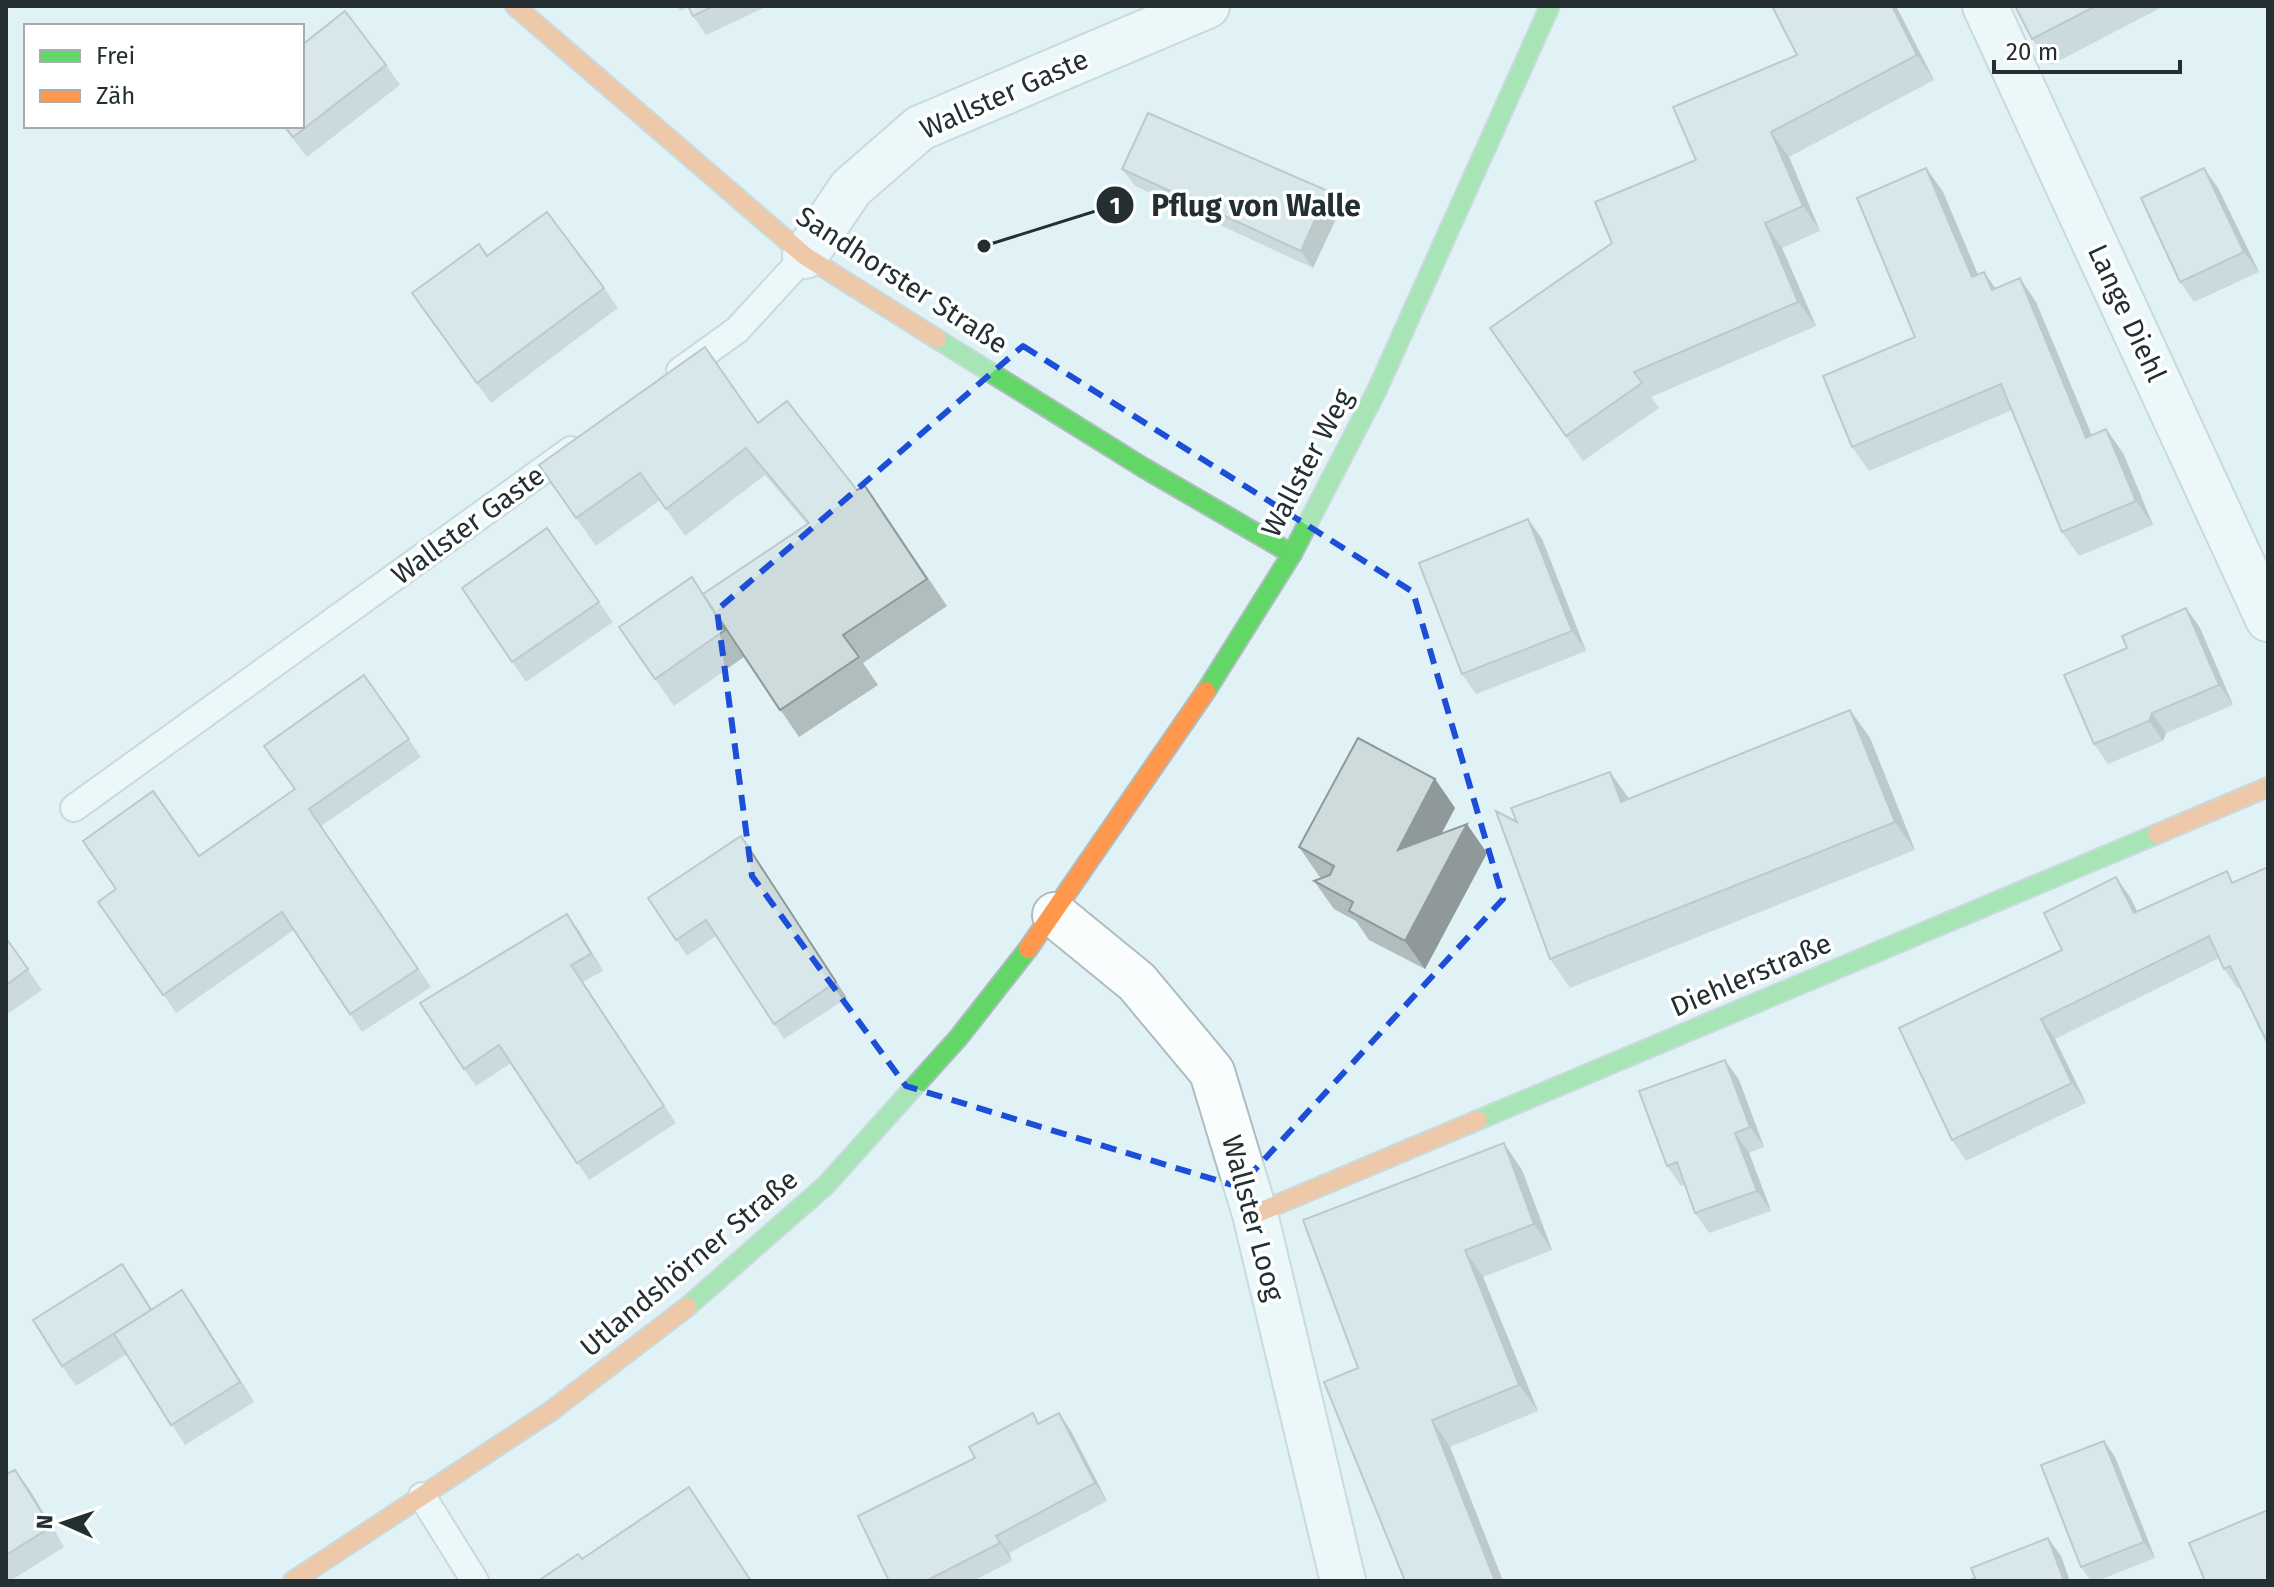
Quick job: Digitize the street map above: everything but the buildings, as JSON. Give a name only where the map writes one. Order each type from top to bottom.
[{"type":"street","name":"Sandhorster Straße","points":[[515,6],[805,256],[1144,468],[1292,554]]},
{"type":"street","name":"Wallster Gaste","points":[[805,256],[851,188],[920,128],[1207,6]]},
{"type":"street","name":"Wallster Weg","points":[[1055,915],[1206,691],[1292,554],[1377,390],[1550,6]]},
{"type":"street","name":"Lange Diehl","points":[[1985,6],[2268,619]]},
{"type":"street","name":"Diehlerstraße","points":[[1255,1214],[2268,787]]},
{"type":"street","name":"Wallster Loog","points":[[1055,915],[1137,982],[1212,1072],[1255,1214],[1343,1581]]},
{"type":"street","name":"Utlandshörner Straße","points":[[293,1581],[551,1411],[677,1315],[826,1185],[959,1037],[1055,915]]},
{"type":"lane","name":"Wallster Gaste","points":[[661,385],[737,330],[805,256]]},
{"type":"lane","name":"Wallster Gaste","points":[[74,808],[597,431]]},
{"type":"lane","points":[[422,1496],[475,1581]]},
{"type":"highlighted area","points":[[1023,346],[1413,592],[1503,899],[1239,1187],[906,1086],[752,876],[717,610]]},
{"type":"traffic: fast","points":[[1206,691],[1292,554],[1377,390],[1550,6]]},
{"type":"traffic: fast","points":[[937,339],[1144,468],[1292,554]]},
{"type":"traffic: fast","points":[[1478,1120],[2157,834]]},
{"type":"traffic: fast","points":[[687,1307],[826,1185],[959,1037],[1028,949]]},
{"type":"traffic: slow","points":[[515,6],[805,256],[937,339]]},
{"type":"traffic: slow","points":[[1028,949],[1206,691]]},
{"type":"traffic: slow","points":[[2157,834],[2268,787]]},
{"type":"traffic: slow","points":[[1255,1214],[1478,1120]]},
{"type":"traffic: slow","points":[[293,1581],[551,1411],[687,1307]]},
{"type":"place","name":"Pflug von Walle","points":[[984,246]]}]
